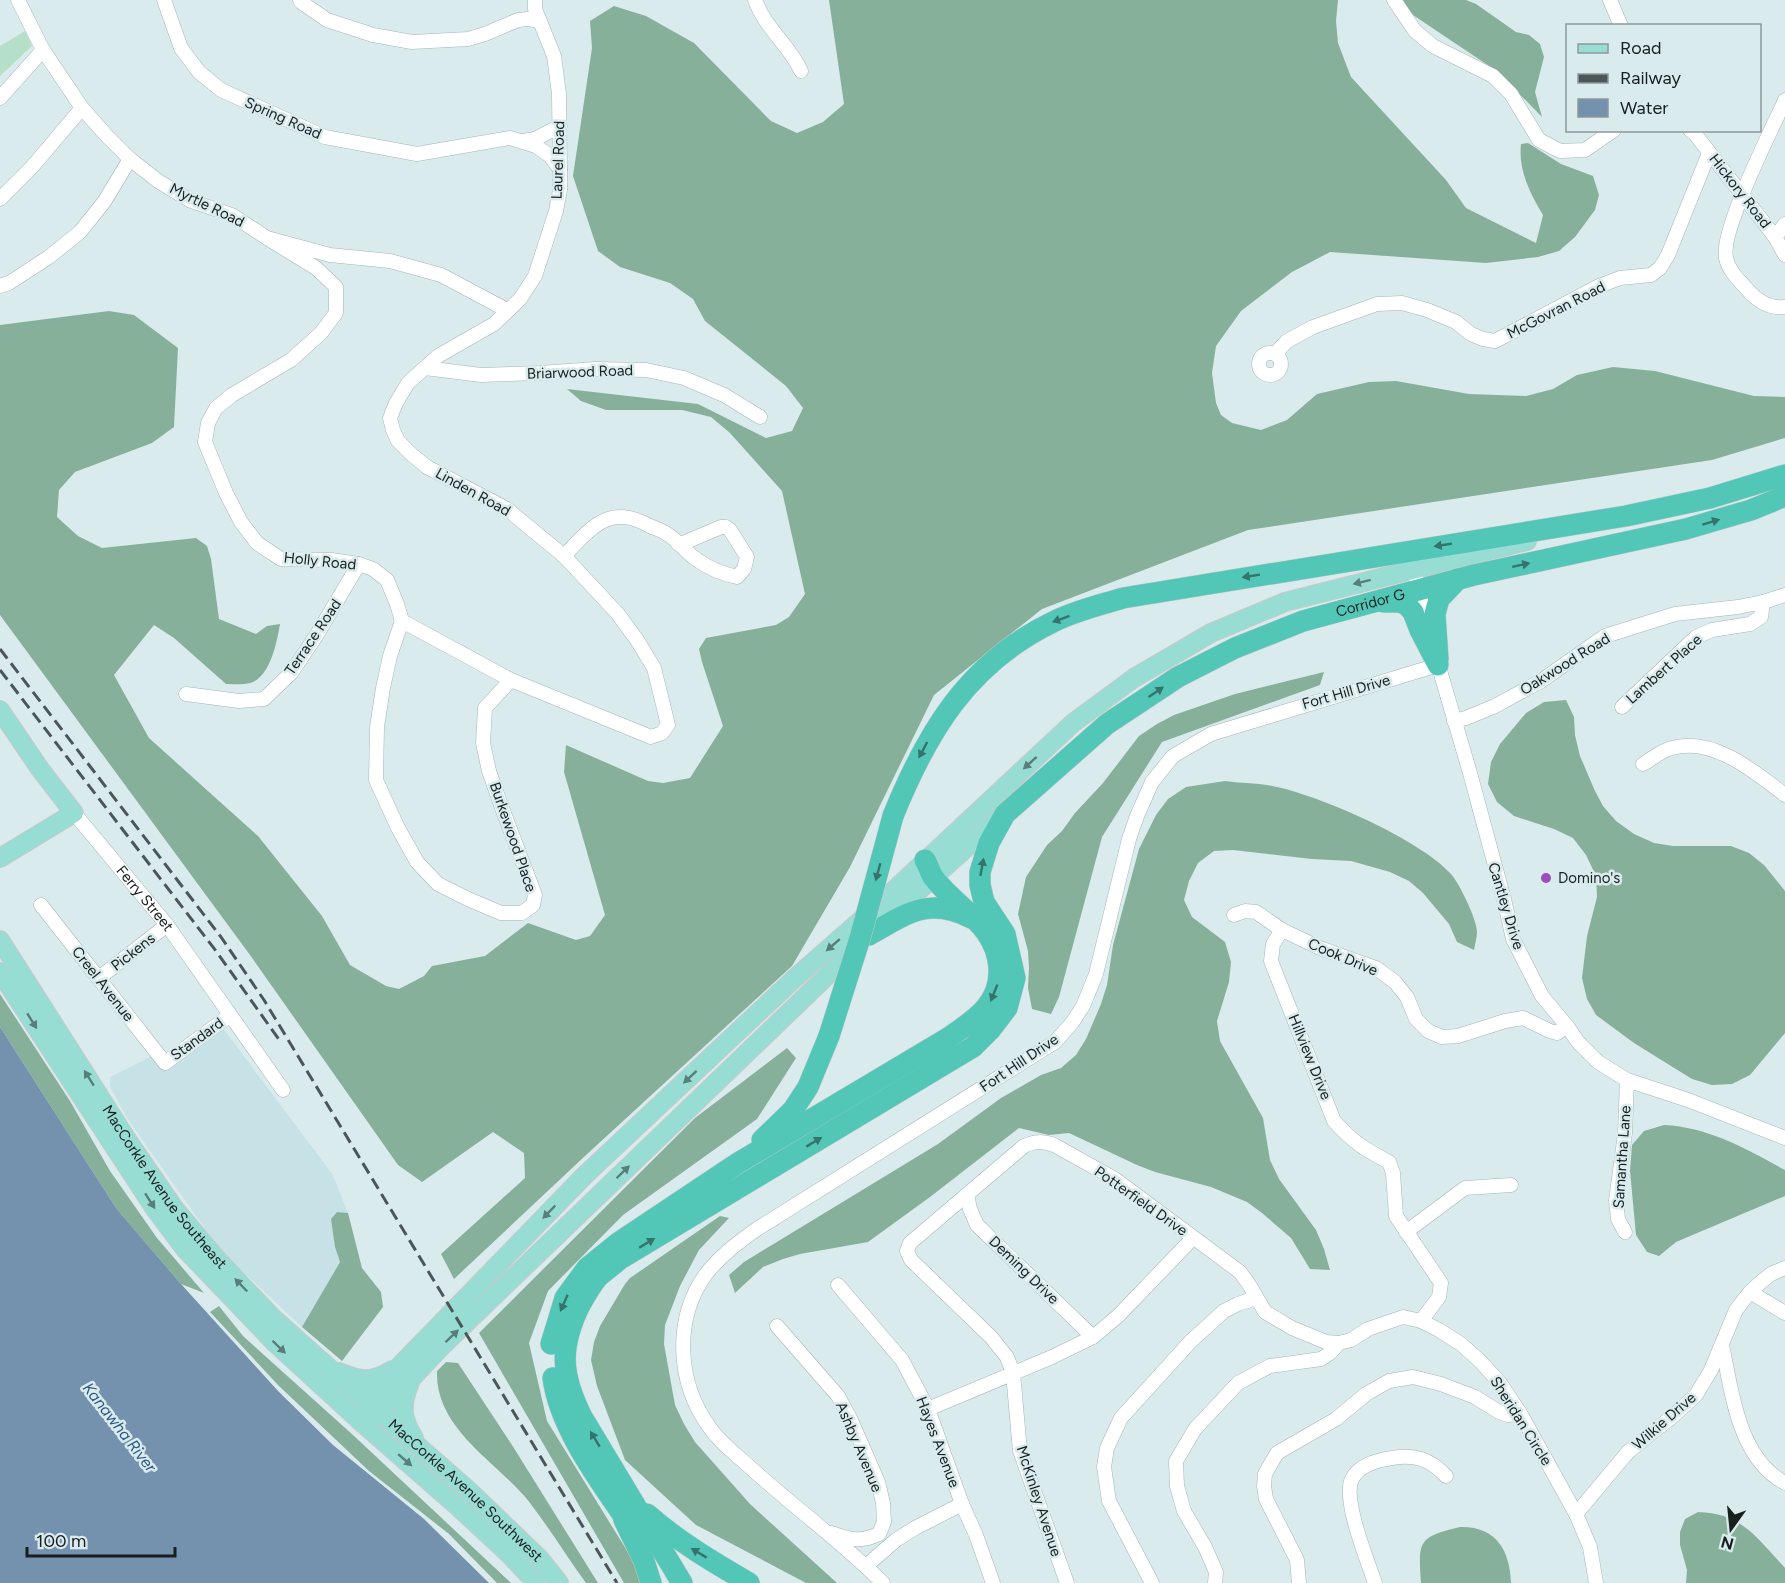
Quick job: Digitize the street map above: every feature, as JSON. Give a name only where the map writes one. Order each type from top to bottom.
[{"type":"highway","points":[[738,1163],[793,1110],[808,1087],[829,1036],[860,938],[893,816],[910,774],[931,735],[949,709],[976,677],[1011,645],[1054,621],[1122,598],[1626,516],[1710,498],[1785,475]]},
{"type":"highway","name":"Corridor G","points":[[1005,814],[1107,724],[1178,677],[1235,648],[1303,621],[1458,579],[1686,529],[1751,510],[1785,496]]},
{"type":"highway","points":[[1438,665],[1435,614],[1439,599],[1458,579]]},
{"type":"highway","points":[[1362,605],[1400,602],[1407,606],[1413,612],[1438,665]]},
{"type":"highway","points":[[668,1583],[619,1495],[567,1384],[565,1346],[572,1322],[597,1279],[620,1259],[973,1047],[991,1029],[1007,1008],[1016,978],[1005,934],[984,902],[980,879],[984,855],[1005,814]]},
{"type":"highway","points":[[682,1583],[619,1495],[570,1433],[556,1397],[551,1353],[561,1307],[587,1268],[618,1243],[738,1163],[948,1038],[976,1019],[990,1003],[998,987],[999,970],[992,940],[933,869]]},
{"type":"highway","points":[[933,869],[988,920],[1000,936],[1012,960]]},
{"type":"highway","points":[[869,935],[908,913],[928,908],[950,909],[976,921]]},
{"type":"highway","points":[[619,1495],[651,1583]]},
{"type":"highway","points":[[619,1495],[687,1546],[749,1583]]},
{"type":"main road","points":[[330,1368],[361,1380],[372,1380],[405,1372],[452,1337],[869,935],[1073,723],[1144,672],[1210,633],[1285,602],[1626,516]]},
{"type":"main road","name":"Ferry Street","points":[[0,710],[40,769],[74,813]]},
{"type":"main road","points":[[2,858],[74,813]]},
{"type":"main road","points":[[360,1421],[584,1176],[795,978],[877,906],[933,869],[1005,814]]},
{"type":"main road","name":"MacCorkle Avenue Southeast","points":[[0,940],[128,1141],[174,1208],[215,1257],[272,1317],[374,1407]]},
{"type":"main road","name":"MacCorkle Avenue Southeast","points":[[0,972],[155,1209],[186,1249],[276,1344],[360,1421]]},
{"type":"main road","points":[[405,1372],[403,1412],[419,1446]]},
{"type":"main road","name":"MacCorkle Avenue Southwest","points":[[374,1407],[466,1488],[531,1551],[560,1583]]},
{"type":"main road","name":"MacCorkle Avenue Southwest","points":[[360,1421],[456,1505],[510,1555],[536,1583]]},
{"type":"street","points":[[19,4],[33,0]]},
{"type":"street","name":"Spring Road","points":[[164,0],[181,48],[199,72],[221,90],[325,137],[417,154],[510,138],[536,146],[550,156],[560,169]]},
{"type":"street","points":[[300,0],[327,20],[373,35],[412,42],[468,39],[523,19],[540,21]]},
{"type":"street","points":[[511,23],[533,0]]},
{"type":"street","name":"Laurel Road","points":[[507,310],[520,299],[535,276],[556,211],[560,190],[559,94],[554,56],[533,0]]},
{"type":"street","points":[[755,0],[761,15],[795,56],[801,71]]},
{"type":"street","points":[[1394,0],[1415,32],[1432,46],[1493,76],[1511,94],[1539,140],[1560,151],[1585,150],[1611,132]]},
{"type":"street","points":[[1610,0],[1620,24]]},
{"type":"street","name":"Myrtle Road","points":[[19,4],[43,50],[82,108],[130,159],[191,201],[232,215],[267,238],[330,255],[390,261],[441,275],[507,310]]},
{"type":"street","points":[[0,98],[43,50]]},
{"type":"street","points":[[1785,100],[1743,194],[1726,241],[1725,256],[1731,271],[1754,298],[1776,308],[1785,307]]},
{"type":"street","points":[[0,199],[32,167],[82,108]]},
{"type":"street","name":"Spring Road","points":[[524,141],[536,139],[560,126]]},
{"type":"street","name":"Hickory Road","points":[[1694,132],[1775,237],[1785,255]]},
{"type":"street","name":"McGovran Road","points":[[1275,354],[1287,341],[1313,327],[1377,304],[1402,303],[1427,310],[1456,322],[1471,334],[1495,341],[1599,286],[1620,278],[1651,275],[1660,268],[1668,255],[1709,153]]},
{"type":"street","points":[[0,286],[9,283],[49,257],[80,232],[104,202],[130,159]]},
{"type":"street","points":[[1775,237],[1785,224]]},
{"type":"street","name":"Holly Road","points":[[267,238],[316,268],[336,287],[336,313],[321,333],[291,360],[232,395],[216,408],[208,423],[205,442],[226,493],[241,522],[257,543],[281,559],[331,560],[359,564],[373,569],[387,580],[402,621]]},
{"type":"street","name":"Linden Road","points":[[507,310],[494,324],[438,356],[408,383],[390,418],[393,430],[398,441],[427,467],[507,509],[564,556],[618,614],[638,640],[654,668],[668,725],[662,733],[651,737],[511,680]]},
{"type":"street","name":"Briarwood Road","points":[[425,368],[481,375],[596,369],[646,370],[694,382],[724,395],[760,417]]},
{"type":"street","points":[[564,556],[596,525],[616,517],[634,518],[668,534],[678,544],[699,562],[726,575],[737,577],[746,564],[747,557],[726,527],[678,544]]},
{"type":"street","name":"Terrace Road","points":[[186,694],[238,701],[264,699],[291,673],[359,564]]},
{"type":"street","name":"Cantley Drive","points":[[1414,568],[1428,631],[1504,899],[1513,939],[1542,996],[1578,1042],[1598,1062],[1627,1080],[1688,1100],[1785,1138]]},
{"type":"street","name":"Oakwood Road","points":[[1454,720],[1466,718],[1495,706],[1541,681],[1605,636],[1675,614],[1738,607],[1785,596]]},
{"type":"street","name":"Lambert Place","points":[[1622,707],[1696,637],[1712,630],[1750,624],[1761,617],[1763,602]]},
{"type":"street","points":[[402,621],[511,680]]},
{"type":"street","name":"Burkewood Place","points":[[402,621],[390,656],[383,688],[377,727],[376,780],[417,862],[438,884],[501,913],[522,913],[533,905],[535,895],[489,771],[483,743],[485,708],[511,680]]},
{"type":"street","name":"Fort Hill Drive","points":[[826,1531],[777,1492],[725,1445],[699,1411],[688,1383],[683,1355],[685,1323],[697,1290],[710,1269],[757,1228],[1055,1042],[1072,1023],[1083,1006],[1092,985],[1134,824],[1152,782],[1173,756],[1211,734],[1438,665]]},
{"type":"street","points":[[1643,764],[1671,748],[1690,746],[1714,750],[1747,765],[1785,795]]},
{"type":"street","name":"Ferry Street","points":[[74,813],[167,925],[283,1090]]},
{"type":"street","name":"Creel Avenue","points":[[41,905],[165,1063]]},
{"type":"street","name":"Cook Drive","points":[[1234,915],[1245,911],[1256,912],[1282,930],[1320,948],[1376,968],[1395,982],[1407,997],[1416,1019],[1428,1031],[1442,1036],[1458,1036],[1505,1021],[1523,1018],[1557,1033],[1567,1026]]},
{"type":"street","name":"Pickens","points":[[99,978],[167,925]]},
{"type":"street","name":"Hillview Drive","points":[[1282,930],[1273,945],[1271,961],[1334,1121],[1351,1139],[1389,1162],[1393,1173],[1396,1216],[1407,1232]]},
{"type":"street","name":"Standard","points":[[165,1063],[230,1016]]},
{"type":"street","name":"Samantha Lane","points":[[1625,1232],[1618,1219],[1616,1201],[1625,1133],[1627,1080]]},
{"type":"street","name":"Potterfield Drive","points":[[910,1243],[1024,1146],[1033,1142],[1044,1142],[1115,1179],[1240,1272],[1265,1312],[1292,1328],[1326,1342],[1339,1343]]},
{"type":"street","points":[[1421,1321],[1439,1298],[1441,1284],[1407,1232],[1465,1188],[1511,1185]]},
{"type":"street","name":"Deming Drive","points":[[967,1195],[977,1225],[1093,1337]]},
{"type":"street","points":[[928,1409],[1052,1357],[1093,1337],[1118,1316],[1193,1238]]},
{"type":"street","name":"McKinley Avenue","points":[[910,1243],[908,1251],[911,1260],[991,1337],[1007,1357],[1013,1373],[1020,1452],[1067,1583]]},
{"type":"street","name":"Wilkie Drive","points":[[1576,1514],[1628,1452],[1696,1395],[1711,1370],[1736,1310],[1750,1293],[1771,1274],[1785,1268]]},
{"type":"street","name":"Hayes Avenue","points":[[838,1285],[902,1360],[928,1409],[993,1583]]},
{"type":"street","points":[[1750,1293],[1785,1313]]},
{"type":"street","points":[[1152,1583],[1109,1501],[1104,1467],[1107,1448],[1120,1418],[1191,1341],[1224,1311],[1256,1298]]},
{"type":"street","name":"Sheridan Circle","points":[[1215,1583],[1216,1572],[1184,1511],[1177,1486],[1176,1461],[1195,1429],[1238,1383],[1270,1366],[1321,1359],[1339,1343],[1351,1340],[1368,1329],[1403,1317],[1421,1321],[1461,1344],[1500,1383],[1520,1413],[1576,1514],[1590,1547],[1596,1583]]},
{"type":"street","name":"Ashby Avenue","points":[[777,1326],[838,1396],[850,1418],[878,1482],[883,1503],[884,1522],[879,1534]]},
{"type":"street","points":[[1722,1345],[1737,1419],[1755,1457],[1777,1479],[1785,1483]]},
{"type":"street","points":[[1299,1583],[1297,1560],[1266,1499],[1265,1473],[1277,1452],[1336,1419],[1366,1394],[1389,1380],[1413,1377],[1441,1384],[1475,1397],[1499,1412],[1520,1413]]},
{"type":"street","points":[[1375,1583],[1352,1514],[1349,1493],[1352,1479],[1370,1463],[1402,1456],[1420,1458],[1435,1464],[1446,1476]]},
{"type":"street","points":[[866,1566],[896,1540],[962,1504]]},
{"type":"street","points":[[826,1531],[852,1539],[866,1539],[879,1534],[896,1540]]},
{"type":"street","points":[[826,1531],[883,1583]]},
{"type":"shaded area","points":[[222,1027],[333,1175],[348,1213],[337,1212],[335,1247],[340,1262],[302,1327],[220,1250],[127,1118],[110,1087],[110,1077],[152,1056],[161,1047],[177,1062]]},
{"type":"green space","points":[[829,0],[1338,0],[1336,21],[1338,43],[1351,77],[1446,180],[1466,208],[1536,243],[1543,215],[1523,172],[1521,144],[1528,143],[1561,164],[1593,176],[1599,195],[1595,210],[1575,237],[1559,251],[1538,257],[1486,263],[1330,252],[1292,272],[1241,311],[1216,346],[1212,373],[1216,403],[1221,415],[1232,423],[1261,430],[1287,420],[1317,394],[1369,382],[1396,381],[1469,394],[1526,396],[1553,389],[1577,375],[1613,367],[1655,371],[1754,396],[1785,397],[1785,438],[1712,460],[1248,530],[1042,609],[934,695],[850,867],[792,966],[454,1279],[441,1254],[525,1178],[524,1153],[493,1132],[422,1182],[398,1165],[250,955],[0,615],[0,325],[109,311],[134,315],[178,348],[174,427],[152,443],[75,472],[59,490],[57,517],[78,536],[102,548],[196,538],[207,546],[211,559],[219,619],[256,634],[267,626],[280,624],[267,667],[257,680],[250,683],[226,684],[174,638],[154,625],[114,675],[149,738],[258,836],[322,916],[350,965],[386,986],[399,989],[424,976],[432,966],[485,956],[528,923],[576,940],[590,936],[605,915],[564,772],[566,745],[648,781],[663,783],[690,778],[723,726],[699,649],[706,638],[776,625],[789,617],[805,594],[782,491],[730,433],[711,417],[682,410],[606,410],[581,401],[567,389],[698,404],[766,438],[792,431],[803,408],[786,386],[705,321],[693,299],[670,283],[620,267],[598,251],[573,176],[592,48],[590,21],[614,6],[646,16],[694,43],[771,121],[797,133],[823,122],[844,104]]},
{"type":"green space","points":[[1400,0],[1466,0],[1476,4],[1516,32],[1529,35],[1540,44],[1544,57],[1535,92],[1542,117],[1498,72],[1401,7]]},
{"type":"green space","points":[[25,31],[32,46],[0,76],[0,46]]},
{"type":"green space","points":[[1324,672],[1320,685],[1162,742],[1102,837],[1059,997],[1051,1014],[1032,1009],[1028,988],[1028,951],[1018,914],[1026,877],[1047,845],[1103,783],[1139,736],[1174,715],[1235,694]]},
{"type":"green space","points":[[1566,700],[1574,717],[1580,756],[1603,806],[1616,821],[1634,834],[1654,843],[1673,846],[1731,846],[1749,853],[1764,865],[1785,891],[1785,1033],[1750,1075],[1732,1084],[1712,1085],[1692,1079],[1634,1043],[1596,1015],[1587,999],[1582,978],[1587,936],[1597,897],[1596,876],[1586,855],[1573,838],[1514,816],[1497,802],[1488,784],[1491,762],[1500,744],[1526,713],[1544,702]]},
{"type":"green space","points":[[1225,781],[1267,785],[1311,797],[1365,819],[1416,846],[1451,874],[1467,901],[1476,926],[1474,950],[1457,942],[1449,924],[1423,893],[1409,881],[1390,872],[1351,861],[1233,850],[1214,851],[1198,863],[1189,881],[1184,900],[1192,917],[1225,942],[1231,962],[1229,982],[1217,1021],[1220,1041],[1263,1118],[1270,1160],[1279,1179],[1316,1230],[1330,1270],[1310,1269],[1291,1238],[1247,1202],[1211,1187],[1155,1172],[1069,1133],[1049,1135],[1019,1128],[868,1242],[783,1259],[763,1267],[735,1293],[729,1275],[744,1262],[938,1144],[1001,1098],[1041,1075],[1061,1068],[1076,1055],[1086,1039],[1101,1004],[1107,985],[1113,945],[1139,849],[1156,815],[1168,799],[1186,787]]},
{"type":"green space","points":[[0,994],[70,1101],[110,1171],[157,1238],[204,1293],[181,1284],[116,1208],[0,1027]]},
{"type":"green space","points":[[787,1048],[796,1058],[757,1119],[623,1215],[548,1291],[529,1343],[547,1421],[642,1575],[643,1583],[624,1583],[479,1333],[695,1118]]},
{"type":"green space","points":[[1664,1125],[1696,1130],[1727,1140],[1785,1170],[1785,1196],[1676,1242],[1659,1256],[1647,1252],[1636,1235],[1630,1171],[1632,1145],[1644,1131]]},
{"type":"green space","points":[[337,1212],[348,1213],[362,1268],[381,1292],[383,1307],[342,1361],[302,1327],[340,1262],[335,1247],[331,1219]]},
{"type":"green space","points":[[720,1216],[729,1218],[699,1250],[680,1286],[665,1325],[664,1344],[675,1405],[695,1442],[750,1504],[837,1583],[806,1583],[696,1525],[625,1460],[597,1386],[591,1360],[594,1342],[600,1326],[625,1284],[630,1278]]},
{"type":"green space","points":[[219,1306],[243,1336],[511,1583],[497,1583],[449,1534],[369,1471],[279,1386],[210,1312]]},
{"type":"green space","points":[[446,1362],[458,1363],[598,1583],[586,1583],[530,1503],[457,1428],[446,1411],[439,1392],[437,1371]]},
{"type":"green space","points":[[1698,1512],[1726,1517],[1748,1529],[1785,1568],[1785,1583],[1686,1583],[1687,1570],[1680,1545],[1680,1532],[1685,1519]]},
{"type":"green space","points":[[1460,1527],[1483,1531],[1499,1542],[1508,1560],[1511,1583],[1421,1583],[1420,1558],[1424,1543],[1436,1534]]},
{"type":"water","name":"Kanawha River","points":[[0,1027],[116,1208],[181,1284],[278,1391],[333,1445],[424,1519],[489,1583],[0,1583]]},
{"type":"railway","points":[[0,649],[221,937],[264,1000],[617,1583]]},
{"type":"railway","points":[[0,670],[216,951],[280,1041]]},
{"type":"place","name":"Domino's","points":[[1546,878]]}]
